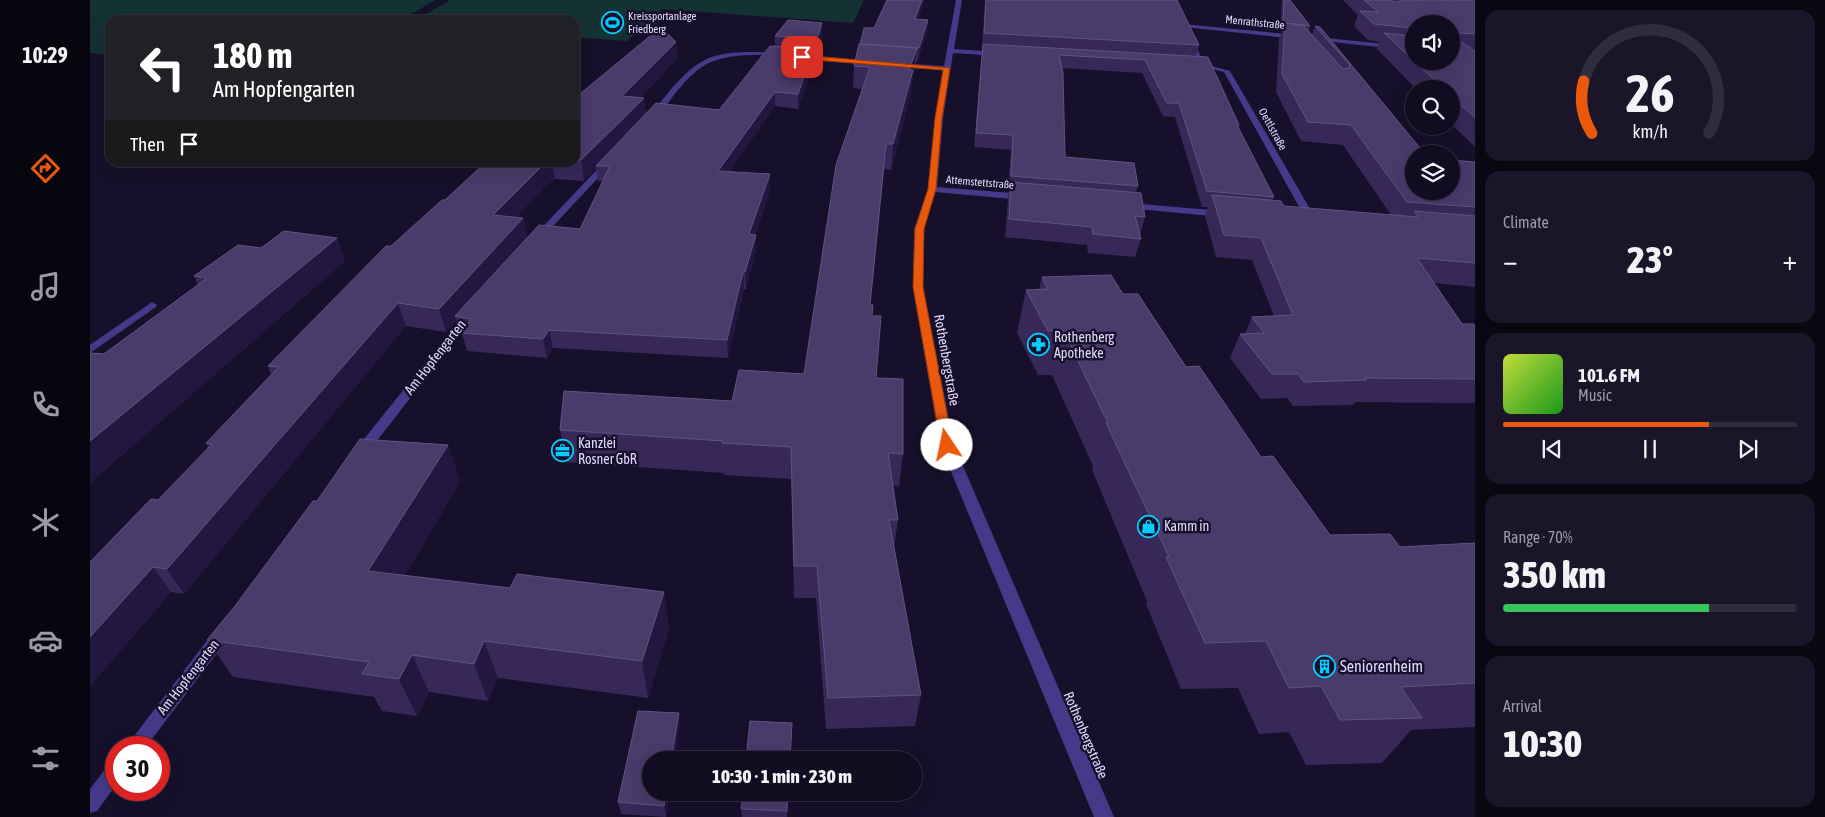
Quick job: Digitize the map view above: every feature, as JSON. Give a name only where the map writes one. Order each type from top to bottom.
[{"type":"street","name":"Rothenbergstraße","points":[[959,0],[939,118],[932,189],[919,229],[918,287],[947,445],[1104,817]]},
{"type":"street","points":[[1180,16],[1201,65]]},
{"type":"street","name":"Menrathstraße","points":[[1184,25],[1300,37],[1308,42],[1405,48]]},
{"type":"street","points":[[950,51],[1008,54]]},
{"type":"street","points":[[644,127],[703,63],[722,55],[747,53],[947,68]]},
{"type":"street","name":"Oettlstraße","points":[[1191,64],[1227,72],[1312,221]]},
{"type":"street","points":[[525,250],[620,152]]},
{"type":"street","name":"Attemstettstraße","points":[[932,189],[1032,198]]},
{"type":"street","points":[[1117,205],[1231,214]]},
{"type":"street","name":"Am Hopfengarten","points":[[351,465],[434,356],[480,301]]},
{"type":"street","points":[[90,350],[152,305]]},
{"type":"street","name":"Am Hopfengarten","points":[[143,736],[228,626]]},
{"type":"street","points":[[90,804],[105,784]]},
{"type":"green space","points":[[90,0],[436,0],[409,15],[105,15],[105,54],[90,53]]},
{"type":"green space","name":"Kreissportanlage Friedberg","points":[[450,0],[864,0],[853,23],[662,9],[627,41],[580,37],[580,15],[425,15]]},
{"type":"building","points":[[887,0],[922,0],[915,19],[928,20],[919,48],[860,44],[864,28],[874,28]]},
{"type":"building","points":[[986,0],[1177,0],[1199,45],[984,33]]},
{"type":"building","points":[[1284,0],[1290,0],[1310,26],[1283,23]]},
{"type":"building","points":[[1364,0],[1400,2],[1400,0],[1473,0],[1475,2],[1475,34],[1460,33],[1460,15],[1405,15],[1405,27],[1374,24],[1360,11],[1378,12]]},
{"type":"building","points":[[788,20],[822,23],[817,39],[775,36]]},
{"type":"building","points":[[1285,23],[1303,25],[1343,69],[1349,68],[1350,65],[1315,26],[1320,27],[1405,130],[1405,135],[1409,135],[1418,145],[1405,145],[1405,199],[1351,125],[1308,122],[1282,74]]},
{"type":"building","points":[[661,27],[676,42],[622,96],[644,98],[581,160],[580,94]]},
{"type":"building","points":[[1384,33],[1405,35],[1405,53]]},
{"type":"building","points":[[1460,41],[1475,51],[1475,118],[1460,104],[1460,80],[1434,80],[1424,70],[1460,70]]},
{"type":"building","points":[[859,44],[917,48],[909,70],[913,70],[893,144],[886,144],[870,305],[873,305],[872,316],[881,316],[876,378],[903,379],[903,454],[888,453],[898,520],[889,520],[921,695],[828,698],[817,566],[794,566],[791,447],[560,430],[564,391],[732,401],[739,370],[804,374],[836,165],[870,67],[854,66]]},
{"type":"building","points":[[983,44],[1208,57],[1239,125],[1237,125],[1274,197],[1207,191],[1179,103],[1167,103],[1145,60],[1059,55],[1063,73],[1065,157],[1134,163],[1138,186],[1011,176],[1013,135],[976,133]]},
{"type":"building","points":[[770,46],[814,49],[798,94],[775,92],[718,171],[770,174],[749,234],[756,235],[745,272],[743,272],[727,340],[549,330],[543,339],[461,333],[471,319],[455,316],[539,225],[580,229],[610,166],[596,166],[656,103],[719,110]]},
{"type":"building","points":[[1460,161],[1475,162],[1475,207],[1407,202],[1406,200],[1460,200]]},
{"type":"building","points":[[481,167],[541,167],[493,215],[523,218],[439,309],[398,303],[167,569],[153,567],[90,637],[90,562],[151,499],[158,500],[212,444],[206,443],[279,367],[268,366],[386,246],[391,246],[442,200],[445,200]]},
{"type":"building","points":[[1011,182],[1141,193],[1145,217],[1135,216],[1141,239],[1093,234],[1092,227],[1009,219]]},
{"type":"building","points":[[1212,195],[1281,201],[1284,206],[1418,217],[1414,211],[1475,216],[1475,263],[1417,258],[1462,324],[1475,325],[1475,379],[1364,378],[1367,380],[1304,382],[1298,374],[1272,374],[1240,334],[1264,333],[1252,317],[1293,315],[1261,238],[1224,235]]},
{"type":"building","points":[[284,231],[337,238],[90,441],[90,353],[104,354],[207,278],[194,276],[238,245],[261,248]]},
{"type":"building","points":[[1111,275],[1123,294],[1138,294],[1186,367],[1199,366],[1261,457],[1273,456],[1330,535],[1390,534],[1400,547],[1475,543],[1475,683],[1401,687],[1422,718],[1340,720],[1321,686],[1289,688],[1266,641],[1205,643],[1166,557],[1169,557],[1063,330],[1048,331],[1026,290],[1048,289],[1042,277]]},
{"type":"building","points":[[360,439],[448,445],[368,571],[510,588],[517,574],[664,592],[642,661],[484,641],[474,664],[412,655],[399,679],[362,674],[369,662],[207,640],[235,606],[313,501],[317,501]]},
{"type":"building","points":[[638,711],[679,713],[673,751],[642,751],[642,801],[665,801],[664,806],[618,802]]},
{"type":"building","points":[[750,721],[792,723],[790,751],[747,751]]},
{"type":"building","points":[[742,801],[788,801],[787,811],[741,809]]},
{"type":"place","name":"Kreissportanlage Friedberg","points":[[612,22]]},
{"type":"place","name":"Rothenberg Apotheke","points":[[1038,345]]},
{"type":"place","name":"Kanzlei Rosner GbR","points":[[562,451]]},
{"type":"place","name":"Kamm in","points":[[1148,526]]},
{"type":"place","name":"Seniorenheim","points":[[1324,666]]},
{"type":"route","points":[[802,57],[947,68],[939,118],[932,189],[919,229],[918,287],[947,445]]}]
